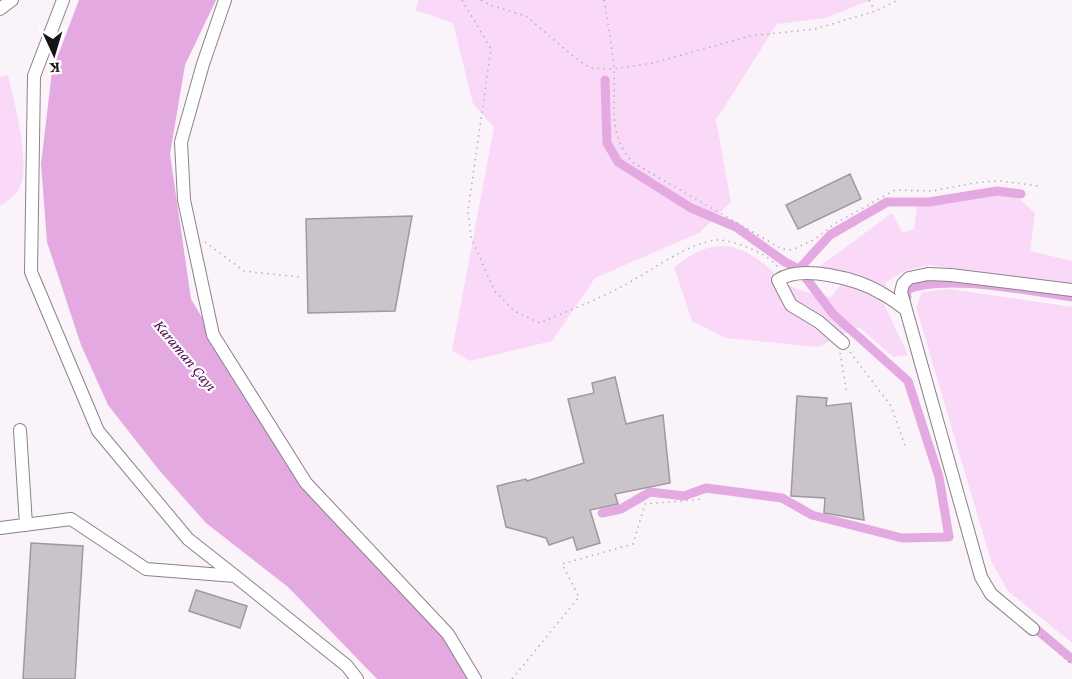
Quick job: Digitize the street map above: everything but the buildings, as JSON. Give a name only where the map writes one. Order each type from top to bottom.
[{"type":"street","points":[[0,9],[12,0]]},
{"type":"street","points":[[63,0],[34,76],[31,272],[98,431],[188,539],[347,666],[357,679]]},
{"type":"street","points":[[225,0],[203,64],[181,142],[184,200],[213,335],[306,483],[448,634],[475,679]]},
{"type":"street","points":[[843,343],[819,322],[791,305],[778,280],[808,273],[838,277],[880,292],[905,309]]},
{"type":"street","points":[[1033,629],[991,594],[981,577],[901,292],[903,284],[909,278],[928,274],[951,274],[1072,290]]},
{"type":"street","points":[[20,430],[26,525]]},
{"type":"street","points":[[0,528],[71,519],[146,569],[235,576]]},
{"type":"path","points":[[462,0],[491,49],[468,211],[471,237],[494,290],[514,311],[540,323],[621,287],[691,247],[717,240],[744,246],[769,260],[776,265],[783,277]]},
{"type":"path","points":[[481,0],[526,16],[590,68],[614,69],[653,63],[750,36],[815,29],[876,11],[898,0]]},
{"type":"path","points":[[604,0],[614,69],[616,134],[620,147],[632,162],[782,249],[792,250],[815,239],[836,223],[895,190],[932,191],[980,182],[1001,181],[1038,186]]},
{"type":"path","points":[[869,0],[876,11]]},
{"type":"path","points":[[190,232],[244,271],[299,277]]},
{"type":"path","points":[[843,343],[891,406],[905,446]]},
{"type":"path","points":[[512,679],[579,597],[562,564],[633,544],[645,504],[704,499]]},
{"type":"path","points":[[1033,629],[1072,665]]},
{"type":"shaded area","points":[[419,0],[871,0],[825,18],[777,24],[716,120],[731,202],[699,233],[595,278],[552,341],[470,361],[452,351],[494,127],[473,104],[453,23],[415,10]]},
{"type":"shaded area","points":[[8,75],[24,163],[20,187],[9,200],[0,206],[0,77]]},
{"type":"shaded area","points":[[997,195],[1018,198],[1035,213],[1030,251],[1072,261],[1072,284],[928,265],[905,271],[886,282],[884,304],[908,355],[893,357],[859,327],[818,347],[725,338],[692,321],[674,267],[686,258],[709,248],[730,247],[753,256],[792,287],[831,297],[841,284],[819,267],[892,213],[903,233],[914,229],[917,207]]},
{"type":"shaded area","points":[[949,289],[1072,307],[1072,643],[1008,591],[991,561],[916,307],[922,292]]},
{"type":"water","name":"Karaman Çayı","points":[[79,0],[216,0],[185,65],[170,154],[191,299],[291,467],[435,617],[482,679],[377,679],[288,587],[206,523],[159,470],[108,405],[81,345],[47,242],[41,164],[52,71]]},
{"type":"waterway","points":[[605,80],[607,143],[618,162],[691,208],[736,227],[785,262],[799,269]]},
{"type":"waterway","points":[[799,269],[830,235],[887,202],[929,202],[997,191],[1021,194]]},
{"type":"waterway","points":[[602,513],[621,509],[650,492],[684,496],[706,488],[782,498],[812,515],[902,538],[949,537],[939,477],[908,381],[833,314],[806,278]]},
{"type":"waterway","points":[[907,297],[906,290],[922,285],[942,283],[987,285],[1072,297]]},
{"type":"waterway","points":[[1030,624],[1072,659]]}]
